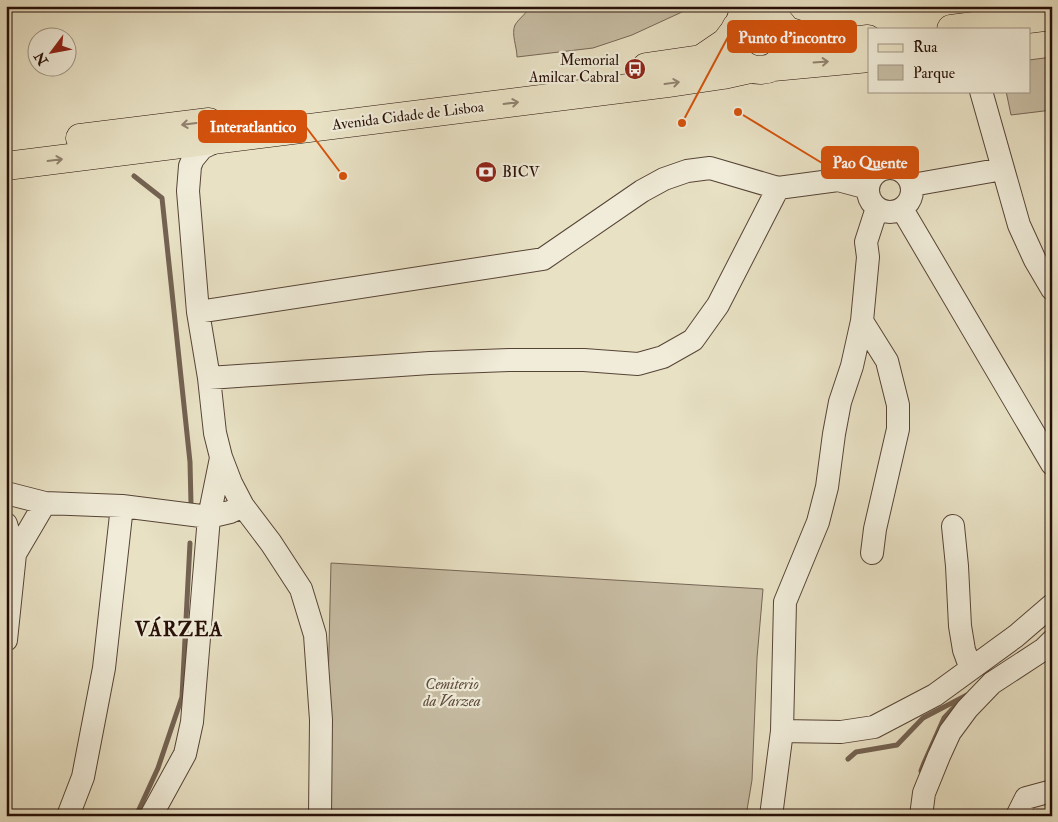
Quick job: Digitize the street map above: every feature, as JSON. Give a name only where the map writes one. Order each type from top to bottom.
[{"type":"main road","points":[[776,18],[788,38],[787,47],[780,62],[762,68],[742,64],[736,58],[733,51],[737,22],[758,14],[766,14],[776,18],[816,40],[836,43],[868,39]]},
{"type":"main road","points":[[959,28],[1052,16]]},
{"type":"main road","name":"Avenida Cidade de Lisboa","points":[[6,147],[701,59],[726,42],[737,22]]},
{"type":"main road","points":[[1030,37],[1052,34]]},
{"type":"main road","name":"Avenida Cidade de Lisboa","points":[[6,166],[668,83],[762,68],[868,58]]},
{"type":"street","points":[[983,94],[1012,207],[1035,260],[1052,288]]},
{"type":"street","points":[[219,140],[202,148],[190,166],[188,192],[198,312],[209,378],[215,433],[221,457],[242,506],[271,543],[301,589],[315,634],[321,720],[320,816]]},
{"type":"street","points":[[160,148],[169,152],[179,163],[188,192]]},
{"type":"street","points":[[198,312],[543,259],[642,191],[664,179],[687,171],[710,168],[778,188],[838,180],[868,188]]},
{"type":"street","points":[[886,168],[900,169],[905,173],[912,185],[911,199],[902,209],[890,212],[877,208],[869,196],[868,188],[874,175],[886,168]]},
{"type":"street","points":[[912,185],[1003,169]]},
{"type":"street","points":[[209,378],[430,363],[509,360],[584,360],[638,364],[663,357],[693,340],[718,305],[778,188]]},
{"type":"street","points":[[771,816],[782,731],[785,602],[818,522],[827,487],[840,402],[852,366],[862,321],[868,257],[866,242],[877,208]]},
{"type":"street","points":[[902,209],[1052,464]]},
{"type":"street","points":[[862,321],[887,361],[898,405],[898,429],[875,529],[872,553]]},
{"type":"street","points":[[151,816],[184,754],[192,722],[209,517],[221,457]]},
{"type":"street","points":[[6,493],[45,503],[122,506],[209,517],[230,512],[242,506]]},
{"type":"street","points":[[15,554],[45,503]]},
{"type":"street","points":[[68,816],[83,777],[104,668],[122,506]]},
{"type":"street","points":[[6,524],[15,554],[6,640]]},
{"type":"street","points":[[953,526],[958,566],[960,626],[964,650],[971,669]]},
{"type":"street","points":[[782,731],[841,732],[874,727],[935,695],[1016,636],[1052,605]]},
{"type":"street","points":[[920,816],[924,792],[939,756],[950,732],[966,709],[992,683],[1052,642]]},
{"type":"street","points":[[1017,816],[1026,798],[1052,791]]},
{"type":"green space","points":[[529,6],[695,6],[632,35],[593,48],[517,57],[514,29]]},
{"type":"green space","points":[[1052,57],[1052,110],[1011,115],[1006,92],[1030,92],[1030,60]]},
{"type":"green space","name":"Cemiterio da Varzea","points":[[331,563],[763,589],[757,658],[752,780],[746,816],[325,816]]},
{"type":"waterway","points":[[134,176],[162,198],[190,462],[191,504]]},
{"type":"waterway","points":[[136,816],[158,768],[182,697],[190,543]]},
{"type":"waterway","points":[[848,759],[856,752],[897,745],[923,718],[967,695]]},
{"type":"waterway","points":[[921,771],[944,718],[958,703]]},
{"type":"place","name":"Memorial Amilcar Cabral","points":[[635,69]]},
{"type":"place","name":"Pao Quente","points":[[738,112]]},
{"type":"place","name":"Punto d'incontro","points":[[682,123]]},
{"type":"place","name":"BICV","points":[[486,172]]},
{"type":"place","name":"Interatlantico","points":[[343,176]]},
{"type":"district","name":"VÁRZEA","points":[[179,629]]}]
